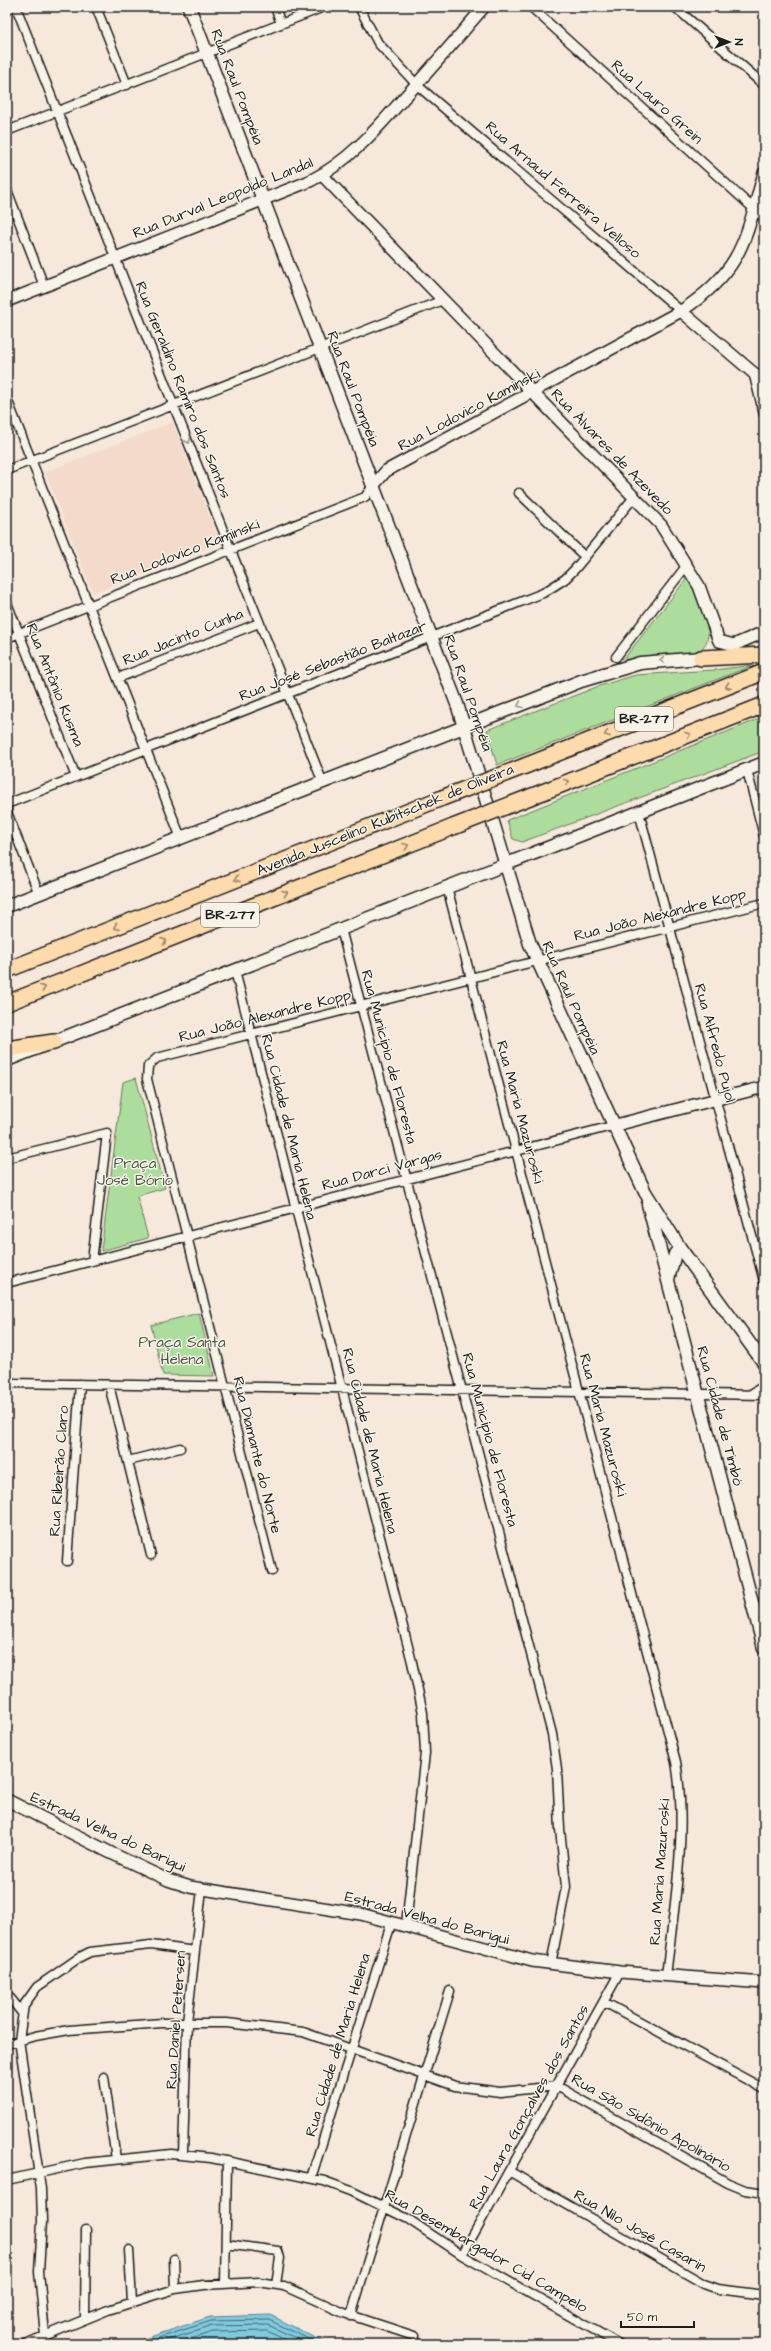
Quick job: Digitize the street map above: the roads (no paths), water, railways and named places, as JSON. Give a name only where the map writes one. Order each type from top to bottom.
[{"type":"highway","points":[[701,658],[764,655]]},
{"type":"highway","name":"Avenida Juscelino Kubitschek de Oliveira","points":[[7,970],[764,672]]},
{"type":"highway","name":"BR-277","points":[[7,1002],[764,705]]},
{"type":"highway","points":[[7,1049],[54,1042]]},
{"type":"main road","name":"Rua Raul Pompéia","points":[[189,7],[465,727],[520,919],[537,961],[612,1126],[645,1192],[677,1245],[764,1363]]},
{"type":"main road","points":[[7,906],[581,681],[624,667],[656,660],[701,658]]},
{"type":"main road","points":[[7,1060],[764,763]]},
{"type":"main road","name":"Rua Cidade de Timbó","points":[[645,1192],[657,1244],[764,1648]]},
{"type":"main road","points":[[657,1244],[665,1238],[677,1245],[671,1264],[668,1282]]},
{"type":"street","name":"Rua Geraldino Ramiro dos Santos","points":[[16,7],[323,783]]},
{"type":"street","points":[[96,7],[126,84]]},
{"type":"street","points":[[274,7],[281,24]]},
{"type":"street","points":[[7,131],[324,7]]},
{"type":"street","name":"Rua Arnaud Ferreira Velloso","points":[[359,7],[378,43],[417,84],[764,382]]},
{"type":"street","name":"Rua Durval Leopoldo Landal","points":[[7,301],[322,175],[356,150],[417,84],[484,7]]},
{"type":"street","name":"Rua Lauro Grein","points":[[531,7],[764,218]]},
{"type":"street","points":[[675,7],[764,85]]},
{"type":"street","name":"Rua Lodovico Kaminski","points":[[7,638],[365,497],[386,471],[534,392],[681,310],[716,284],[733,264],[744,241],[764,173]]},
{"type":"street","name":"Rua Álvares de Azevedo","points":[[322,175],[635,496],[661,525],[687,565],[703,594],[717,638],[722,643],[734,645],[764,632]]},
{"type":"street","points":[[7,190],[44,286]]},
{"type":"street","points":[[7,470],[443,300]]},
{"type":"street","points":[[753,372],[764,416]]},
{"type":"street","points":[[7,399],[181,838]]},
{"type":"street","points":[[519,493],[585,557]]},
{"type":"street","name":"Rua José Sebastião Baltazar","points":[[7,804],[543,593],[565,579],[635,496]]},
{"type":"street","points":[[616,657],[687,565]]},
{"type":"street","name":"Rua Antônio Kusma","points":[[7,603],[76,777]]},
{"type":"street","name":"Rua Jacinto Cunha","points":[[118,678],[259,623]]},
{"type":"street","points":[[747,770],[764,836]]},
{"type":"street","points":[[7,812],[39,894]]},
{"type":"street","name":"Rua Alfredo Pujol","points":[[639,812],[764,1278]]},
{"type":"street","name":"Rua Maria Mazuroski","points":[[447,888],[672,1742],[679,1781],[678,1854],[666,1976]]},
{"type":"street","name":"Rua João Alexandre Kopp","points":[[148,1066],[157,1058],[764,903]]},
{"type":"street","name":"Rua Município de Floresta","points":[[341,929],[555,1751],[566,1888],[552,1964]]},
{"type":"street","name":"Rua Cidade de Maria Helena","points":[[235,971],[412,1662],[423,1713],[424,1777],[406,1925]]},
{"type":"street","name":"Rua Diamante do Norte","points":[[148,1066],[147,1079],[272,1571]]},
{"type":"street","name":"Rua Darci Vargas","points":[[7,1283],[764,1087]]},
{"type":"street","points":[[7,1158],[107,1133],[92,1261]]},
{"type":"street","points":[[7,1383],[764,1395]]},
{"type":"street","name":"Rua Ribeirão Claro","points":[[67,1561],[80,1384]]},
{"type":"street","points":[[109,1385],[151,1555]]},
{"type":"street","points":[[750,1394],[764,1386]]},
{"type":"street","points":[[128,1461],[180,1448]]},
{"type":"street","name":"Estrada Velha do Barigui","points":[[7,1800],[163,1878],[202,1889],[339,1909],[392,1921],[511,1956],[552,1964],[620,1972],[764,1983]]},
{"type":"street","name":"Rua Daniel Petersen","points":[[183,2154],[187,2022],[202,1889]]},
{"type":"street","name":"Rua Cidade de Maria Helena","points":[[311,2178],[392,1921]]},
{"type":"street","points":[[45,2335],[39,2272],[42,2204],[39,2172],[19,2040],[22,2013],[27,1998],[38,1987],[80,1957],[90,1952],[151,1945],[195,1950]]},
{"type":"street","name":"Rua Laura Gonçalves dos Santos","points":[[462,2255],[620,1972]]},
{"type":"street","points":[[351,2316],[381,2220],[383,2206],[450,1991]]},
{"type":"street","points":[[7,1994],[22,2013]]},
{"type":"street","points":[[604,2002],[764,2088]]},
{"type":"street","name":"Rua São Sidônio Apolinário","points":[[7,2044],[19,2040],[69,2030],[187,2022],[234,2023],[293,2030],[455,2086],[485,2091],[513,2091],[557,2086],[728,2183],[745,2190],[764,2193]]},
{"type":"street","points":[[104,2077],[116,2159]]},
{"type":"street","name":"Rua Desembargador Cid Campelo","points":[[7,2180],[39,2172],[116,2159],[183,2154],[227,2161],[338,2185],[419,2224],[462,2255],[619,2344]]},
{"type":"street","points":[[225,2284],[227,2161]]},
{"type":"street","name":"Rua Nilo José Casarin","points":[[509,2172],[704,2284],[718,2289],[764,2295]]},
{"type":"street","points":[[85,2319],[86,2230]]},
{"type":"street","points":[[226,2244],[278,2251],[280,2258],[276,2284]]},
{"type":"street","points":[[129,2250],[132,2302]]},
{"type":"street","points":[[174,2259],[175,2289]]},
{"type":"street","points":[[25,2344],[85,2319],[132,2302],[175,2289],[225,2284],[276,2284],[351,2316],[414,2336]]},
{"type":"water","points":[[270,2315],[328,2344],[129,2344],[210,2317]]},
{"type":"park label","name":"Praça José Bório","points":[[135,1172]]},
{"type":"park label","name":"Praça Santa Helena","points":[[182,1350]]}]
